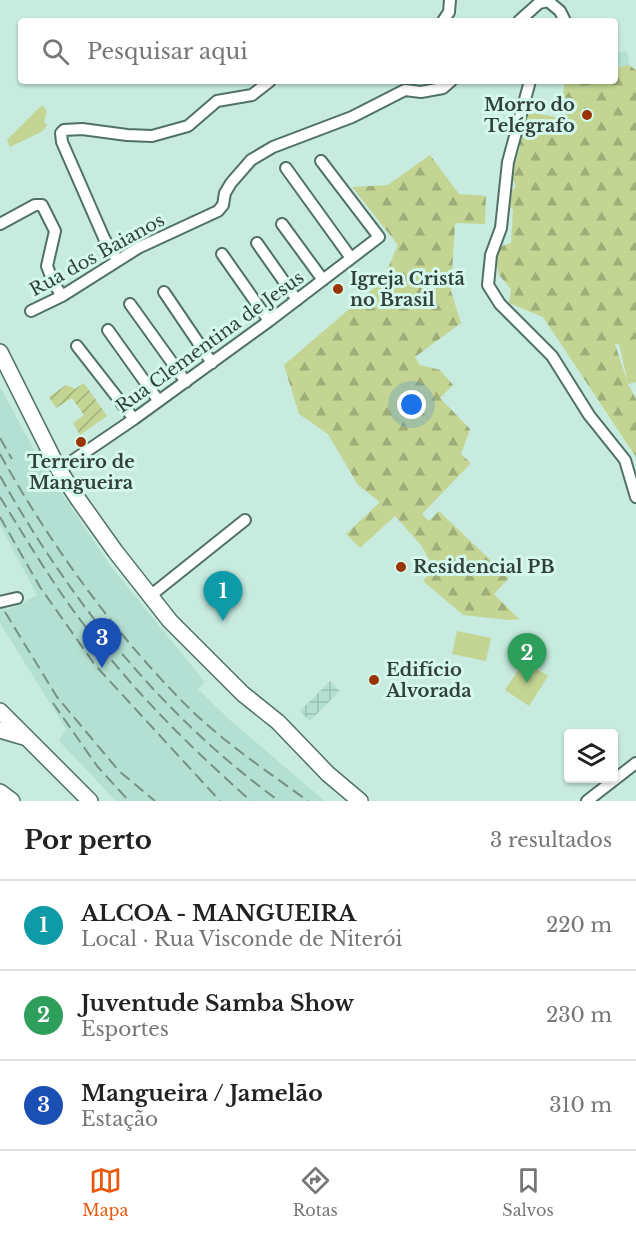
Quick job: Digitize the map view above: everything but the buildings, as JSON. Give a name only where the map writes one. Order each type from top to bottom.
[{"type":"main road","points":[[0,352],[59,470],[115,551],[170,621],[223,675],[278,722],[328,774],[360,801]]},
{"type":"main road","points":[[0,711],[90,801]]},
{"type":"main road","points":[[0,730],[27,738]]},
{"type":"main road","points":[[0,792],[12,801]]},
{"type":"street","points":[[445,18],[449,12],[450,0]]},
{"type":"street","points":[[522,18],[539,3],[548,0],[560,11],[564,18]]},
{"type":"street","points":[[117,260],[104,238],[62,142],[61,133],[64,130],[82,129],[152,136],[188,126],[217,101],[252,95],[266,84]]},
{"type":"street","name":"Rua dos Baianos","points":[[31,311],[62,296],[138,248],[218,211],[223,205],[225,193],[231,183],[251,160],[273,147],[352,117],[405,90],[421,92],[443,88],[448,84]]},
{"type":"street","points":[[529,84],[508,162],[501,228],[491,255],[488,285],[500,304],[552,356],[589,415],[625,460],[636,497]]},
{"type":"street","name":"Rua Clementina de Jesus","points":[[59,470],[186,382],[379,237],[321,161]]},
{"type":"street","points":[[286,168],[351,258]]},
{"type":"street","points":[[0,224],[35,205],[42,205],[55,231],[47,266],[62,296]]},
{"type":"street","points":[[282,224],[322,280]]},
{"type":"street","points":[[256,243],[297,300]]},
{"type":"street","points":[[222,254],[269,321]]},
{"type":"street","points":[[164,292],[212,363]]},
{"type":"street","points":[[130,304],[186,382]]},
{"type":"street","points":[[108,330],[158,400]]},
{"type":"street","points":[[77,346],[134,419]]},
{"type":"street","points":[[150,596],[245,520]]},
{"type":"street","points":[[0,602],[17,598]]},
{"type":"street","points":[[587,801],[636,763]]},
{"type":"shaded area","points":[[627,51],[629,65],[618,67],[618,52]]},
{"type":"shaded area","points":[[0,387],[38,457],[109,564],[205,682],[198,689],[231,721],[325,801],[116,801],[59,741],[66,729],[0,623],[0,610],[5,608],[8,610],[37,595],[0,525]]},
{"type":"shaded area","points":[[330,681],[340,691],[310,721],[300,711]]},
{"type":"green space","points":[[629,65],[636,70],[636,347],[615,344],[628,384],[636,399],[636,457],[543,317],[509,303],[511,289],[499,275],[495,254],[502,246],[511,243],[513,210],[505,198],[516,186],[510,175],[520,148],[519,127],[530,112],[564,119],[568,101],[563,95],[565,84],[618,84],[618,67]]},
{"type":"green space","points":[[42,105],[47,111],[44,122],[47,125],[43,131],[10,147],[7,140]]},
{"type":"green space","points":[[430,155],[459,194],[486,196],[485,224],[455,223],[451,291],[461,323],[415,357],[420,365],[440,370],[453,385],[440,398],[470,429],[461,454],[471,463],[422,514],[429,521],[439,511],[509,578],[494,594],[519,619],[463,615],[423,581],[434,568],[421,545],[395,516],[360,548],[346,534],[380,502],[358,485],[328,434],[299,414],[284,365],[382,281],[398,245],[352,187],[388,185]]},
{"type":"green space","points":[[636,339],[636,382],[628,384],[619,343]]},
{"type":"green space","points":[[84,383],[107,416],[80,435],[73,423],[84,415],[72,398],[56,408],[49,397],[66,385],[75,389]]},
{"type":"green space","points":[[457,631],[491,638],[486,661],[452,654]]},
{"type":"green space","points":[[524,661],[548,676],[529,706],[505,690]]},
{"type":"railway","points":[[0,438],[12,459]]},
{"type":"railway","points":[[0,454],[40,522],[86,588],[136,651],[203,722],[308,801]]},
{"type":"railway","points":[[0,476],[57,568],[122,654],[196,732],[236,768],[279,801]]},
{"type":"railway","points":[[0,497],[53,581],[106,653],[165,720],[251,801]]},
{"type":"railway","points":[[0,517],[40,587],[95,665],[220,801]]},
{"type":"railway","points":[[5,612],[57,697],[119,771],[155,801]]},
{"type":"railway","points":[[53,703],[97,766],[129,801]]},
{"type":"place","name":"Morro do Telégrafo","points":[[587,115]]},
{"type":"place","name":"Igreja Cristã no Brasil","points":[[338,289]]},
{"type":"place","name":"Terreiro de Mangueira","points":[[81,442]]},
{"type":"place","name":"Residencial PB","points":[[401,567]]},
{"type":"place","name":"ALCOA - MANGUEIRA","points":[[223,621]]},
{"type":"place","name":"Mangueira / Jamelão","points":[[102,668]]},
{"type":"place","name":"Edifício Alvorada","points":[[374,680]]},
{"type":"place","name":"Juventude Samba Show","points":[[527,683]]}]
